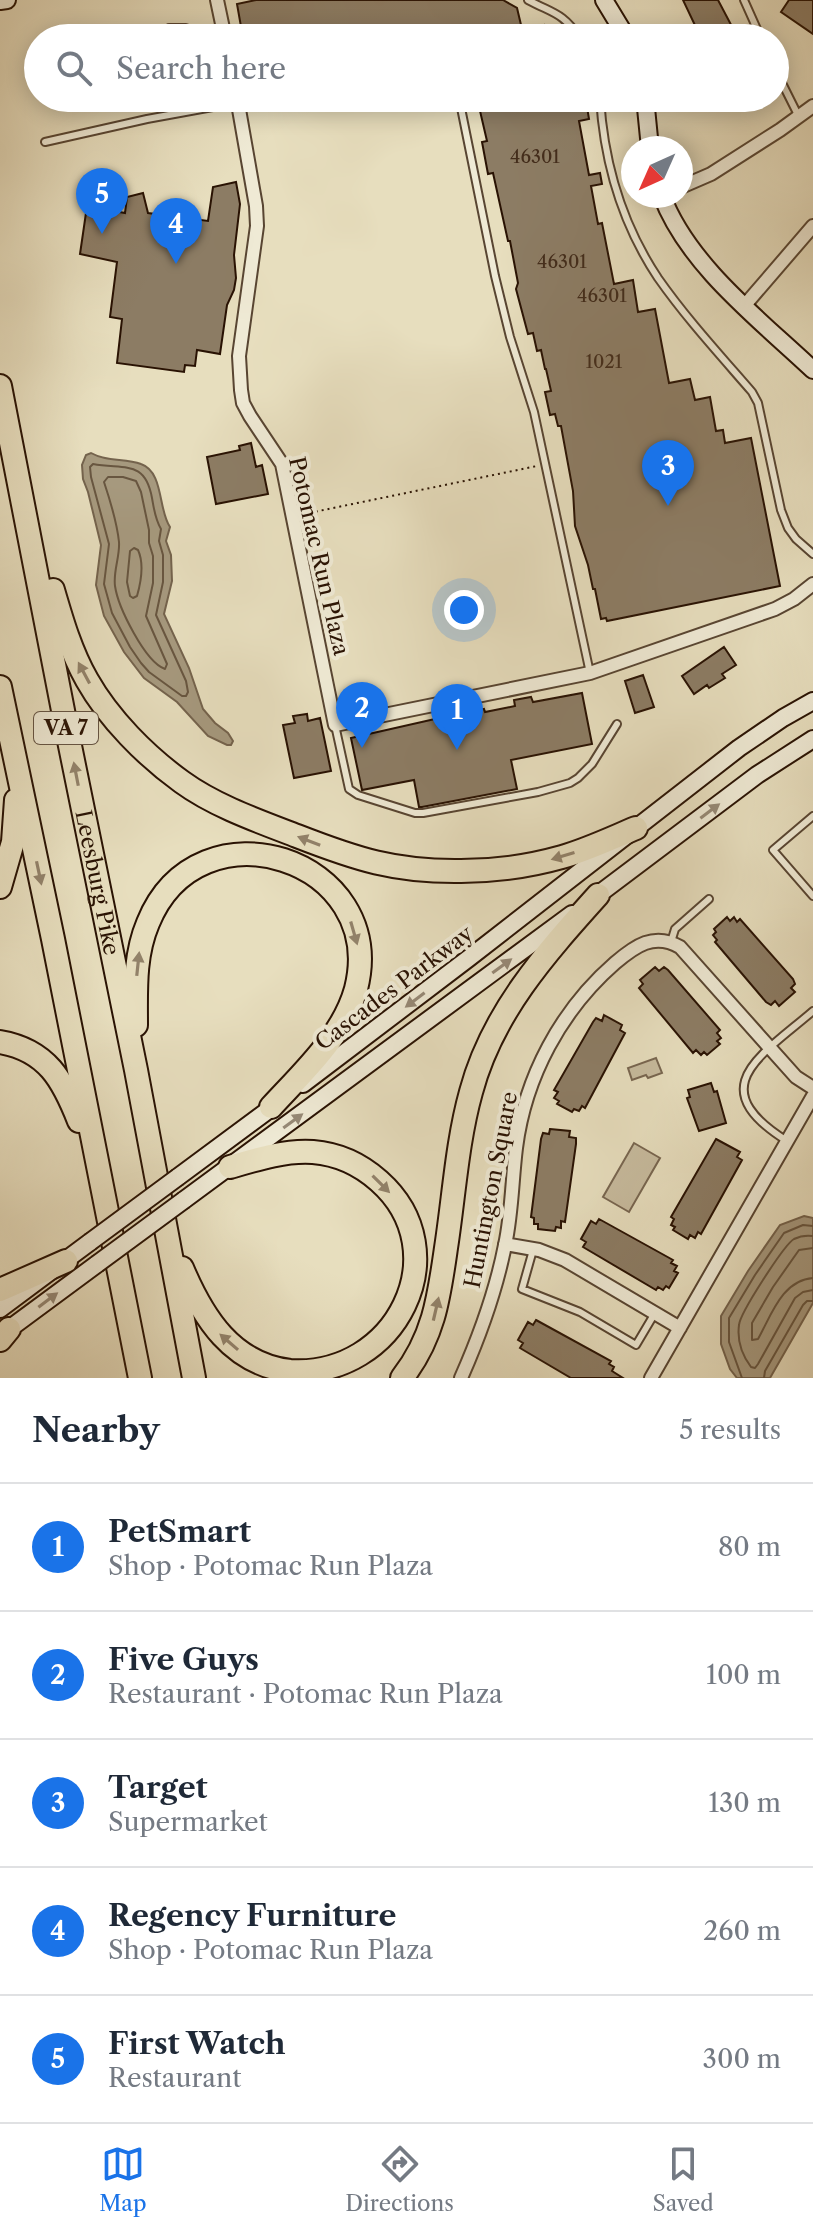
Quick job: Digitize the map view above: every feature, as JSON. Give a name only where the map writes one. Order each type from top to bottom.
[{"type":"highway","name":"Leesburg Pike","points":[[0,386],[194,1378]]},
{"type":"highway","points":[[19,479],[65,632],[88,681],[102,703],[135,741],[183,783],[253,819],[349,856],[412,871],[463,872],[539,862],[564,857],[636,828]]},
{"type":"highway","name":"VA 7","points":[[0,687],[139,1375]]},
{"type":"highway","points":[[0,887],[13,842],[16,806],[16,767],[6,716]]},
{"type":"highway","points":[[136,1070],[136,962],[147,923],[159,900],[186,873],[221,857],[246,853],[284,858],[307,869],[335,894],[353,928],[359,966],[355,991],[344,1019],[324,1049],[271,1107]]},
{"type":"highway","points":[[402,1378],[422,1348],[436,1312],[466,1114],[480,1064],[499,1022],[519,989],[598,895]]},
{"type":"highway","points":[[0,1042],[32,1053],[61,1080],[101,1179]]},
{"type":"highway","points":[[168,1234],[190,1287],[210,1322],[222,1337],[258,1362],[295,1372],[333,1369],[368,1353],[387,1336],[407,1303],[414,1278],[415,1253],[405,1216],[383,1184],[352,1163],[315,1152],[279,1155],[230,1167]]},
{"type":"highway","points":[[0,1290],[66,1261]]},
{"type":"main road","points":[[0,1],[7,0]]},
{"type":"main road","points":[[604,0],[619,24]]},
{"type":"main road","points":[[646,112],[649,136]]},
{"type":"main road","points":[[667,208],[693,252],[813,370]]},
{"type":"main road","name":"Cascades Parkway","points":[[2,1328],[66,1261],[90,1242],[469,958],[739,748],[813,701]]},
{"type":"main road","name":"Cascades Parkway","points":[[2,1328],[97,1264],[757,775],[813,739]]},
{"type":"street","points":[[217,0],[222,24]]},
{"type":"street","points":[[693,182],[711,174],[813,106]]},
{"type":"street","name":"Potomac Run Plaza","points":[[239,112],[257,226],[239,356],[243,403],[282,464],[335,725]]},
{"type":"street","points":[[745,305],[813,226]]},
{"type":"street","points":[[335,725],[590,673],[775,609],[813,584]]},
{"type":"street","name":"Huntington Square","points":[[461,1378],[485,1318],[505,1244],[516,1144],[530,1089],[549,1045],[588,990],[625,954],[647,941],[659,939],[671,942]]},
{"type":"street","points":[[671,942],[687,953],[796,1077],[813,1088]]},
{"type":"street","points":[[651,1378],[813,1096]]},
{"type":"street","points":[[505,1244],[565,1260],[680,1328]]},
{"type":"lane","points":[[528,0],[555,11],[569,24]]},
{"type":"lane","points":[[744,0],[755,24]]},
{"type":"lane","points":[[789,101],[799,117]]},
{"type":"lane","points":[[45,142],[182,112]]},
{"type":"lane","points":[[462,112],[508,329],[534,412],[546,464],[590,673]]},
{"type":"lane","points":[[602,112],[610,168],[628,223],[658,278],[752,392],[758,403],[781,510],[796,539],[813,554]]},
{"type":"lane","points":[[335,725],[347,785],[353,792],[423,813],[538,792],[570,783],[592,764],[617,724]]},
{"type":"lane","points":[[813,816],[773,850],[813,896]]},
{"type":"lane","points":[[671,942],[675,929],[709,899]]},
{"type":"lane","points":[[787,1141],[752,1112],[742,1091],[746,1075],[755,1062],[813,1011]]},
{"type":"lane","points":[[533,1249],[522,1289],[580,1312],[636,1345],[655,1313]]},
{"type":"path","points":[[294,516],[546,464]]},
{"type":"shaded area","points":[[656,1058],[662,1073],[632,1080],[628,1068]]},
{"type":"shaded area","points":[[634,1143],[660,1158],[629,1212],[603,1197]]},
{"type":"water","points":[[91,453],[141,464],[154,475],[170,527],[166,541],[171,555],[172,581],[164,614],[189,668],[203,709],[228,733],[233,741],[231,745],[208,736],[177,702],[144,678],[124,652],[104,616],[96,585],[101,545],[83,479],[82,465],[86,455]]},
{"type":"water","points":[[804,1216],[813,1218],[813,1303],[770,1378],[737,1378],[730,1369],[721,1344],[721,1316],[780,1225]]},
{"type":"building","points":[[256,0],[503,0],[517,8],[521,24],[241,24],[237,4]]},
{"type":"building","points":[[683,0],[718,0],[731,24],[694,24]]},
{"type":"building","points":[[789,0],[813,0],[813,34],[781,12]]},
{"type":"building","points":[[480,112],[588,112],[589,119],[579,121],[589,175],[600,173],[602,184],[591,186],[614,284],[633,280],[638,312],[655,309],[669,383],[690,379],[695,400],[710,397],[716,431],[723,430],[725,443],[751,438],[780,586],[607,621],[606,618],[601,619],[575,526],[573,491],[561,426],[558,426],[555,414],[550,415],[545,392],[551,391],[546,369],[533,333],[528,334],[493,173],[488,174],[482,142],[487,141]]},
{"type":"building","points":[[236,182],[240,204],[234,255],[236,278],[227,305],[220,354],[197,350],[195,366],[185,365],[184,372],[117,363],[122,319],[110,317],[117,262],[80,254],[87,206],[125,213],[127,197],[143,193],[148,213],[208,221],[213,187]]},
{"type":"building","points":[[251,443],[256,467],[262,465],[268,494],[216,504],[207,457],[240,450],[239,446]]},
{"type":"building","points":[[724,647],[736,665],[722,674],[725,678],[694,694],[682,676]]},
{"type":"building","points":[[643,675],[654,707],[635,713],[625,681]]},
{"type":"building","points":[[582,693],[592,744],[511,760],[517,789],[422,807],[419,807],[414,780],[362,790],[351,738],[435,719],[434,714],[459,709],[460,714],[484,709],[485,712],[515,706],[514,700],[531,697],[533,702]]},
{"type":"building","points":[[307,714],[308,721],[320,718],[331,771],[294,778],[283,725],[295,723],[293,716]]},
{"type":"building","points":[[727,917],[730,921],[734,917],[737,922],[740,919],[793,979],[795,984],[791,988],[795,992],[779,1006],[775,1001],[771,1005],[766,1002],[715,942],[714,929]]},
{"type":"building","points":[[655,967],[659,971],[664,967],[668,970],[720,1030],[717,1033],[721,1038],[717,1041],[720,1044],[707,1055],[704,1052],[701,1055],[696,1050],[693,1053],[639,988],[643,984],[640,980]]},
{"type":"building","points":[[604,1015],[622,1025],[620,1030],[625,1033],[585,1108],[582,1106],[579,1111],[574,1109],[572,1112],[557,1104],[559,1101],[554,1098],[558,1092],[554,1090],[593,1022],[596,1018],[602,1021]]},
{"type":"building","points":[[711,1083],[714,1092],[717,1091],[726,1123],[699,1131],[687,1098],[690,1097],[688,1090]]},
{"type":"building","points":[[550,1129],[570,1131],[569,1137],[576,1138],[565,1222],[561,1221],[561,1228],[556,1227],[555,1231],[538,1229],[538,1224],[534,1224],[531,1217],[541,1139],[543,1133],[549,1134]]},
{"type":"building","points":[[716,1139],[740,1152],[737,1157],[742,1160],[701,1234],[698,1232],[695,1238],[690,1235],[688,1239],[673,1230],[675,1227],[671,1225],[674,1219],[671,1217]]},
{"type":"building","points":[[599,1219],[673,1260],[671,1263],[677,1266],[674,1271],[678,1273],[669,1288],[666,1286],[663,1290],[658,1287],[656,1290],[583,1247],[586,1242],[581,1239],[591,1221],[596,1224]]},
{"type":"building","points":[[536,1320],[611,1361],[612,1371],[623,1378],[571,1378],[520,1348],[523,1343],[518,1340],[528,1322],[533,1325]]},
{"type":"place","name":"First Watch","points":[[102,234]]},
{"type":"place","name":"Regency Furniture","points":[[176,264]]},
{"type":"place","name":"Target","points":[[668,506]]},
{"type":"place","name":"Five Guys","points":[[362,748]]},
{"type":"place","name":"PetSmart","points":[[457,750]]}]
